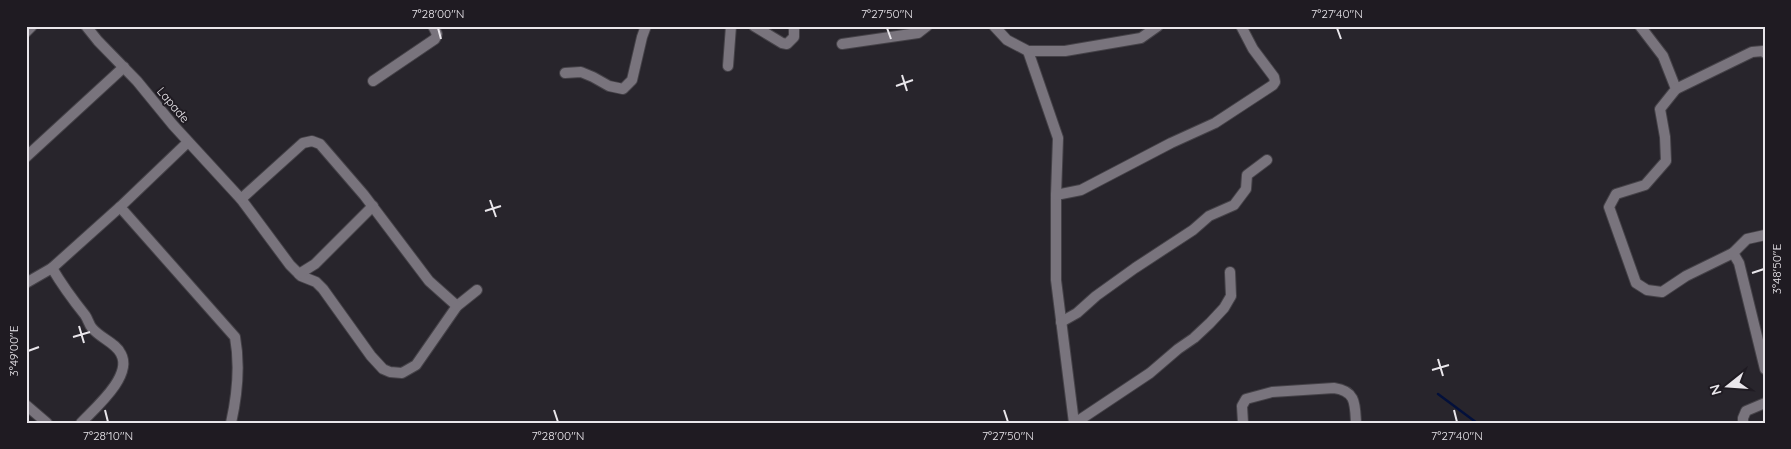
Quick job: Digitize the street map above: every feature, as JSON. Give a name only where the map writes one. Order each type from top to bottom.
[{"type":"street","points":[[26,32],[32,26]]},
{"type":"street","name":"Lapade","points":[[86,26],[98,42],[124,66],[188,142],[241,199],[290,265],[299,274],[316,282],[323,289],[382,369],[402,373],[416,365],[456,306],[477,290]]},
{"type":"street","points":[[374,81],[435,39],[437,34],[433,26]]},
{"type":"street","points":[[565,73],[581,72],[609,86],[623,89],[632,80],[646,26]]},
{"type":"street","points":[[728,66],[731,26]]},
{"type":"street","points":[[754,26],[782,43],[787,44],[794,37],[794,26]]},
{"type":"street","points":[[842,44],[900,37],[918,33],[927,26]]},
{"type":"street","points":[[994,26],[999,34],[1007,40],[1028,51],[1065,51],[1131,41],[1142,31],[1158,26]]},
{"type":"street","points":[[1056,195],[1081,190],[1159,149],[1215,123],[1273,86],[1275,82],[1274,77],[1253,49],[1241,26]]},
{"type":"street","points":[[1640,26],[1663,56],[1676,89]]},
{"type":"street","points":[[1765,53],[1758,50],[1752,52],[1676,89],[1660,110],[1665,137],[1666,161],[1645,185],[1616,194],[1609,207],[1636,283],[1646,290],[1662,292],[1686,276],[1732,253],[1747,239],[1765,235]]},
{"type":"street","points":[[1028,51],[1057,132],[1055,260],[1074,423],[1150,373],[1210,323],[1224,308],[1231,296],[1230,272]]},
{"type":"street","points":[[26,157],[124,66]]},
{"type":"street","points":[[241,199],[303,143],[312,141],[320,144],[373,206],[429,281],[456,306]]},
{"type":"street","points":[[26,283],[52,268],[188,142]]},
{"type":"street","points":[[1061,322],[1076,313],[1135,268],[1193,230],[1209,216],[1234,205],[1246,189],[1247,175],[1267,160]]},
{"type":"street","points":[[299,274],[315,264],[373,206]]},
{"type":"street","points":[[120,207],[235,337],[237,350],[235,406],[231,423]]},
{"type":"street","points":[[1732,253],[1738,263],[1762,348],[1765,369]]},
{"type":"street","points":[[52,268],[63,288],[92,328],[121,352],[123,361],[120,375],[114,387],[81,423]]},
{"type":"street","points":[[1243,423],[1242,406],[1246,399],[1272,392],[1334,388],[1350,392],[1355,409],[1356,423]]},
{"type":"street","points":[[1743,423],[1746,411],[1765,403]]},
{"type":"street","points":[[26,405],[47,423]]},
{"type":"waterway","points":[[1438,394],[1477,423]]}]
